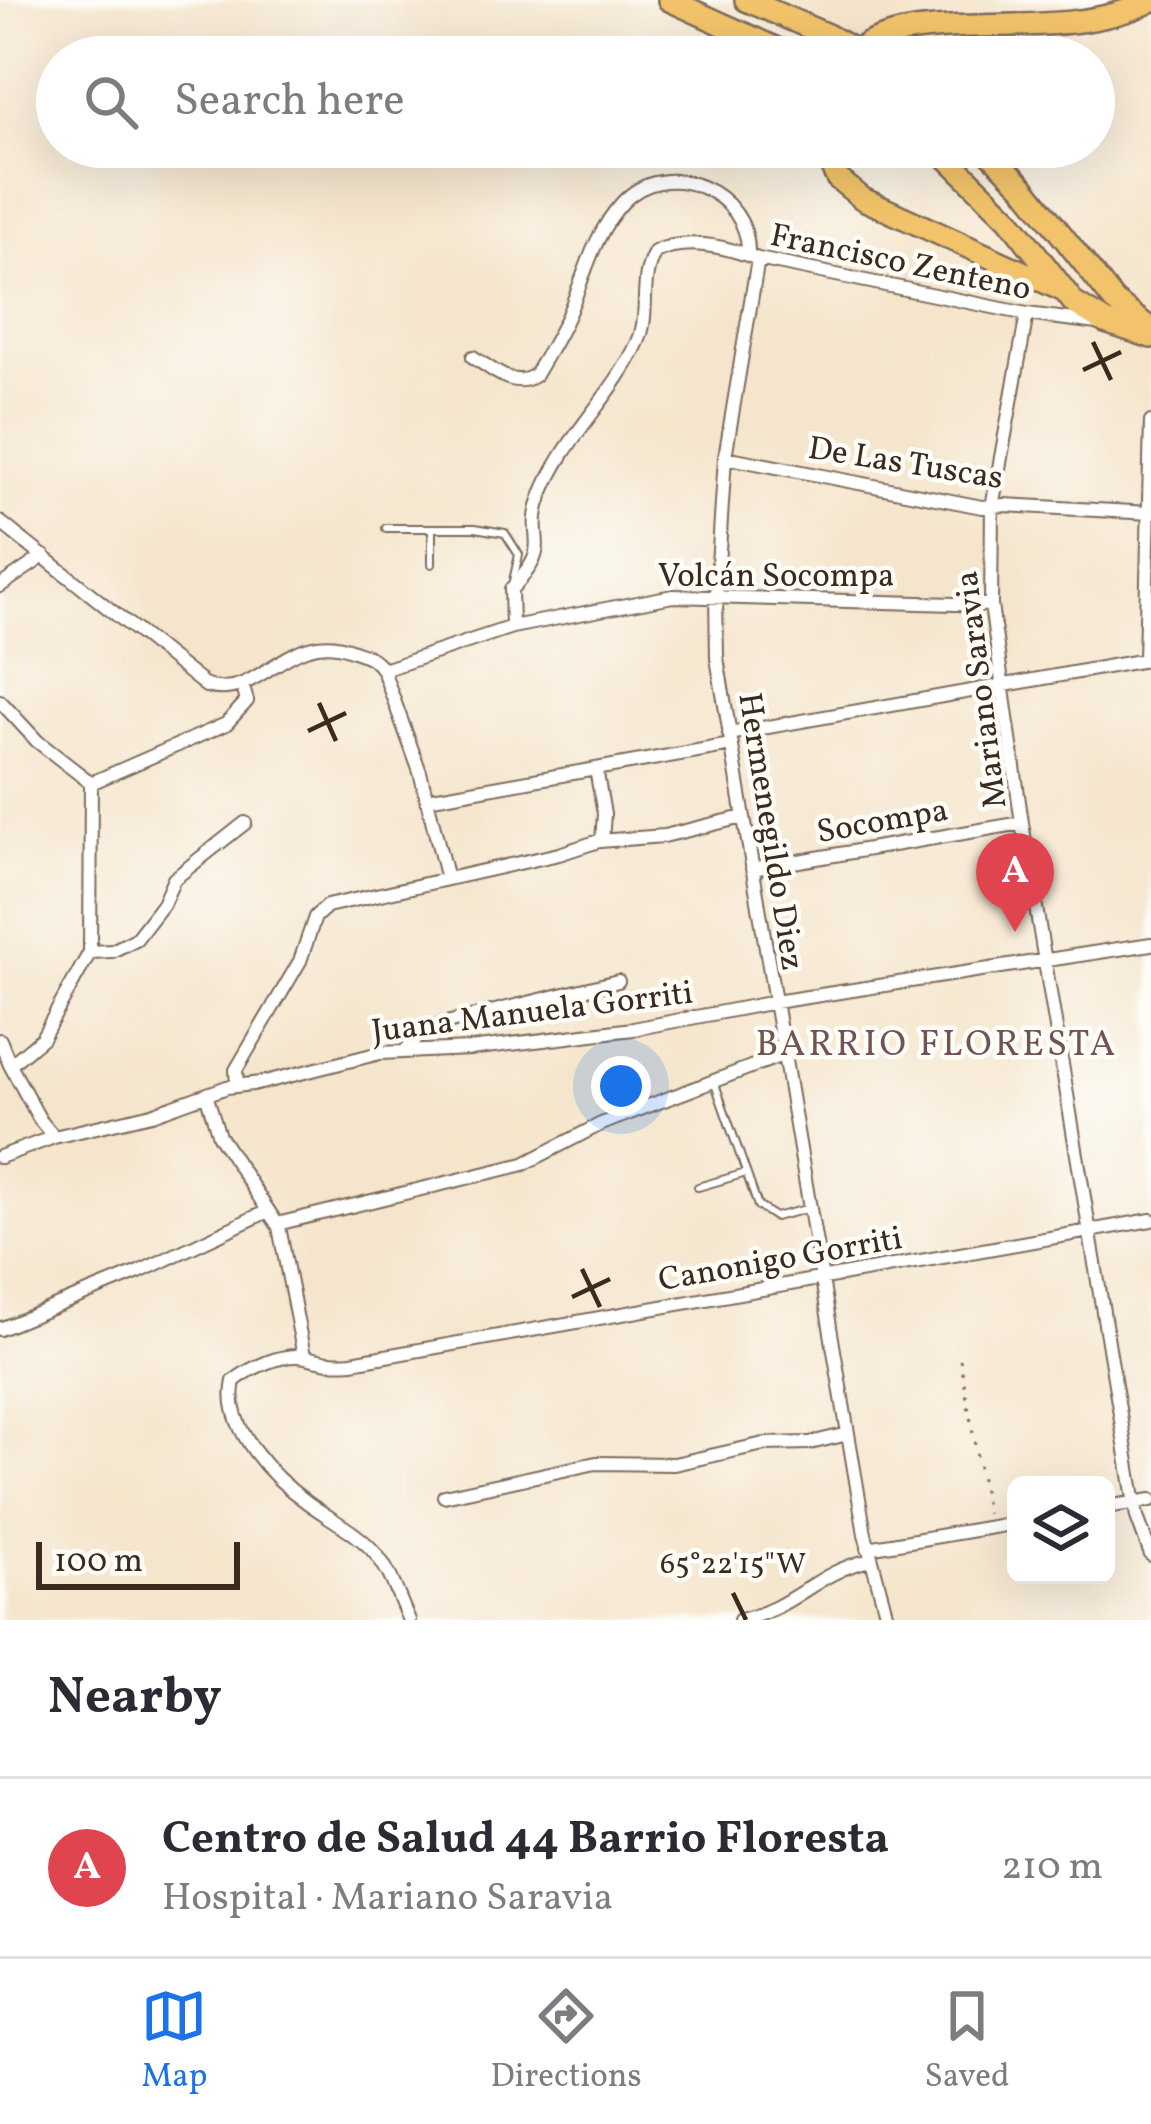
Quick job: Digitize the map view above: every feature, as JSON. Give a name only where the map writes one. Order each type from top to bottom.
[{"type":"main road","points":[[668,0],[748,36]]},
{"type":"main road","points":[[746,0],[829,36]]},
{"type":"main road","points":[[949,3],[1084,16],[1151,1]]},
{"type":"main road","points":[[862,36],[896,10]]},
{"type":"main road","points":[[832,168],[837,178],[863,199],[1064,291],[1105,322],[1151,333]]},
{"type":"main road","points":[[957,168],[1009,219],[1064,291]]},
{"type":"main road","points":[[1005,168],[1114,301],[1151,333]]},
{"type":"street","points":[[473,357],[514,382],[535,375],[564,325],[591,253],[613,214],[633,193],[675,181],[714,191],[730,204],[753,257]]},
{"type":"street","name":"Francisco Zenteno","points":[[511,589],[536,561],[538,502],[554,469],[638,344],[651,259],[666,247],[687,244],[732,249],[1028,314],[1105,322]]},
{"type":"street","name":"Hermenegildo Diez","points":[[753,257],[725,457],[717,658],[848,1434],[870,1554],[888,1620]]},
{"type":"street","name":"Mariano Saravia","points":[[1028,314],[992,507],[991,605],[1044,961],[1135,1502],[1151,1555]]},
{"type":"street","points":[[428,799],[1148,660],[1151,422]]},
{"type":"street","name":"De Las Tuscas","points":[[725,457],[992,507],[1149,513]]},
{"type":"street","points":[[0,522],[206,686],[221,690],[242,684],[297,650],[325,643],[369,656],[383,670],[428,799],[448,879]]},
{"type":"street","points":[[0,586],[44,556]]},
{"type":"street","points":[[511,589],[512,627]]},
{"type":"street","name":"Volcán Socompa","points":[[383,670],[512,627],[645,599],[716,596],[991,605]]},
{"type":"street","points":[[91,783],[226,724],[247,701],[242,684]]},
{"type":"street","points":[[0,701],[21,726],[91,783]]},
{"type":"street","points":[[596,769],[604,814],[602,841]]},
{"type":"street","points":[[10,1065],[42,1038],[90,952],[91,783]]},
{"type":"street","points":[[237,1085],[236,1070],[300,961],[320,912],[336,903],[602,841],[664,836],[743,818]]},
{"type":"street","name":"Socompa","points":[[752,869],[1022,823]]},
{"type":"street","points":[[90,952],[112,951],[136,939],[163,904],[174,878],[245,824]]},
{"type":"street","name":"Juana Manuela Gorriti","points":[[0,1157],[53,1137],[116,1124],[237,1085],[406,1050],[470,1049],[633,1029],[775,1002],[1151,944]]},
{"type":"street","points":[[406,1050],[418,1035],[438,1025],[618,981]]},
{"type":"street","points":[[0,1040],[53,1137]]},
{"type":"street","points":[[277,1224],[524,1163],[601,1124],[785,1054]]},
{"type":"street","points":[[207,1097],[219,1136],[277,1224],[304,1356]]},
{"type":"street","points":[[0,1329],[139,1272],[268,1211]]},
{"type":"street","name":"Canonigo Gorriti","points":[[409,1620],[374,1552],[288,1488],[252,1446],[231,1403],[234,1382],[248,1370],[304,1356],[325,1364],[352,1362],[1151,1220]]},
{"type":"street","points":[[444,1496],[596,1463],[674,1464],[764,1444],[811,1443],[848,1434]]},
{"type":"street","points":[[1115,1506],[1151,1500]]},
{"type":"street","points":[[740,1620],[797,1598],[836,1569],[870,1554],[1007,1525]]},
{"type":"lane","points":[[386,528],[476,528],[505,533],[519,555],[511,589]]},
{"type":"lane","points":[[432,528],[432,564]]},
{"type":"lane","points":[[714,1081],[758,1206],[773,1216],[810,1208]]},
{"type":"lane","points":[[698,1187],[746,1173]]},
{"type":"path","points":[[960,1360],[989,1528]]},
{"type":"place","name":"Centro de Salud 44 Barrio Floresta","points":[[1015,932]]},
{"type":"district","name":"BARRIO FLORESTA","points":[[937,1042]]}]
